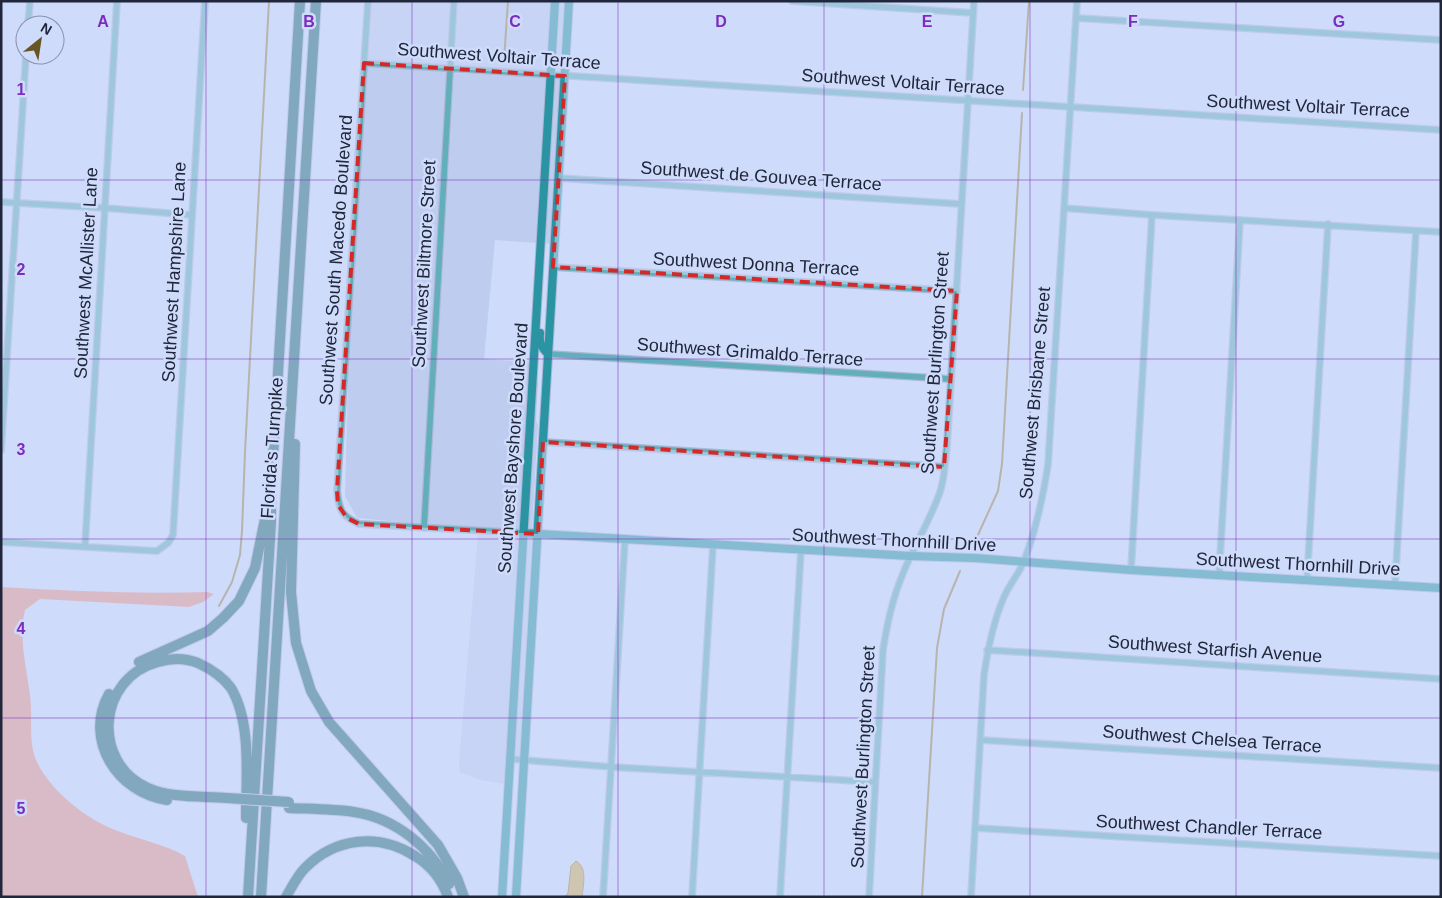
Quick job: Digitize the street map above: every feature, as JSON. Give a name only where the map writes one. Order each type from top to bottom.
[{"type":"highway","name":"Florida's Turnpike","points":[[247,897],[271,522],[271,491],[300,1]]},
{"type":"highway","name":"Florida's Turnpike","points":[[261,897],[316,1]]},
{"type":"highway","points":[[293,388],[295,428],[291,592],[296,643],[311,691],[329,722],[438,845],[448,860],[464,897]]},
{"type":"highway","points":[[271,491],[255,568],[239,601],[208,631],[145,659],[128,670],[116,681],[106,699],[101,718],[102,738],[108,760],[122,778],[136,790],[151,797],[165,800],[289,805],[353,805],[375,810],[406,825],[448,860]]},
{"type":"highway","points":[[227,802],[165,794],[138,783],[123,770],[112,752],[108,736],[108,718],[121,686],[135,672],[146,665],[165,660],[180,659],[193,661],[221,677],[230,688],[241,714],[245,740],[247,897]]},
{"type":"highway","points":[[289,805],[355,812],[385,821],[418,841],[444,874],[454,897]]},
{"type":"highway","points":[[286,897],[294,882],[305,868],[330,850],[358,841],[392,844],[419,858],[438,878],[448,897]]},
{"type":"main road","name":"Southwest Bayshore Boulevard","points":[[502,897],[555,1]]},
{"type":"main road","name":"Southwest Bayshore Boulevard","points":[[516,897],[569,1]]},
{"type":"main road","points":[[538,290],[542,298],[539,341],[541,348],[548,354]]},
{"type":"main road","points":[[533,374],[539,377],[542,382],[540,420],[544,426]]},
{"type":"main road","name":"Southwest Thornhill Drive","points":[[523,533],[1441,588]]},
{"type":"street","points":[[29,15],[30,1]]},
{"type":"street","name":"Southwest McAllister Lane","points":[[85,546],[117,1]]},
{"type":"street","name":"Southwest Hampshire Lane","points":[[85,546],[157,551],[168,543],[173,535],[204,1]]},
{"type":"street","name":"Southwest South Macedo Boulevard","points":[[347,518],[338,505],[337,491],[368,1]]},
{"type":"street","name":"Southwest Biltmore Street","points":[[424,528],[454,1]]},
{"type":"street","points":[[792,1],[973,12]]},
{"type":"street","name":"Southwest Burlington Street","points":[[869,897],[883,650],[892,603],[910,556],[941,490],[944,468],[957,292],[974,1]]},
{"type":"street","name":"Southwest Brisbane Street","points":[[971,897],[984,675],[988,650],[994,621],[1004,596],[1024,562],[1043,502],[1048,465],[1077,1]]},
{"type":"street","points":[[1076,18],[1441,40]]},
{"type":"street","name":"Southwest Voltair Terrace","points":[[364,62],[450,69],[1441,130]]},
{"type":"street","points":[[1,450],[25,65]]},
{"type":"street","name":"Southwest de Gouvea Terrace","points":[[558,178],[961,204]]},
{"type":"street","points":[[1,202],[192,215]]},
{"type":"street","points":[[1064,208],[1441,232]]},
{"type":"street","points":[[1131,570],[1152,215]]},
{"type":"street","points":[[1219,575],[1240,220]]},
{"type":"street","points":[[1307,580],[1328,224]]},
{"type":"street","points":[[1395,585],[1416,231]]},
{"type":"street","name":"Southwest Donna Terrace","points":[[553,267],[957,292]]},
{"type":"street","name":"Southwest Grimaldo Terrace","points":[[548,354],[950,380]]},
{"type":"street","points":[[543,442],[944,468]]},
{"type":"street","name":"Southwest Thornhill Drive","points":[[347,518],[359,524],[523,533]]},
{"type":"street","points":[[603,897],[625,539]]},
{"type":"street","points":[[1,542],[85,546]]},
{"type":"street","points":[[692,897],[713,545]]},
{"type":"street","points":[[780,897],[801,550]]},
{"type":"street","name":"Southwest Starfish Avenue","points":[[988,650],[1441,679]]},
{"type":"street","name":"Southwest Chelsea Terrace","points":[[981,740],[1441,768]]},
{"type":"street","points":[[510,759],[612,767],[876,782]]},
{"type":"street","name":"Southwest Chandler Terrace","points":[[976,828],[1441,856]]},
{"type":"highlighted area","points":[[364,63],[565,76],[553,267],[957,291],[944,467],[543,442],[538,534],[359,524],[347,518],[338,505],[337,491]]},
{"type":"shaded area","points":[[372,1],[451,1],[447,65],[368,59]]},
{"type":"shaded area","points":[[458,1],[552,1],[548,71],[454,66]]},
{"type":"shaded area","points":[[559,1],[564,1],[560,72],[554,72]]},
{"type":"shaded area","points":[[367,66],[447,72],[421,524],[357,518],[345,496],[350,308]]},
{"type":"shaded area","points":[[454,73],[547,78],[537,243],[495,240],[484,359],[530,362],[520,530],[428,524]]},
{"type":"shaded area","points":[[554,79],[560,79],[551,244],[544,243]]},
{"type":"shaded area","points":[[536,379],[538,383],[536,420],[538,425],[532,530],[526,530]]},
{"type":"shaded area","points":[[478,535],[519,537],[505,784],[481,780],[460,772],[459,763]]},
{"type":"shaded area","points":[[526,537],[532,537],[520,756],[513,756]]},
{"type":"shaded area","points":[[1,587],[104,592],[207,592],[214,594],[203,602],[189,607],[40,599],[25,610],[22,631],[31,704],[32,745],[36,760],[42,771],[60,793],[94,820],[185,856],[198,897],[1,897]]},
{"type":"shaded area","points":[[576,861],[580,864],[583,872],[582,897],[554,897],[566,896],[568,893],[571,866]]},
{"type":"waterway","points":[[219,606],[232,582],[240,555],[242,531],[269,1]]},
{"type":"waterway","points":[[504,60],[508,1]]},
{"type":"waterway","points":[[1023,90],[1029,1]]},
{"type":"waterway","points":[[972,548],[998,491],[1002,464],[1022,113]]},
{"type":"waterway","points":[[922,897],[937,648],[944,609],[960,571]]}]
